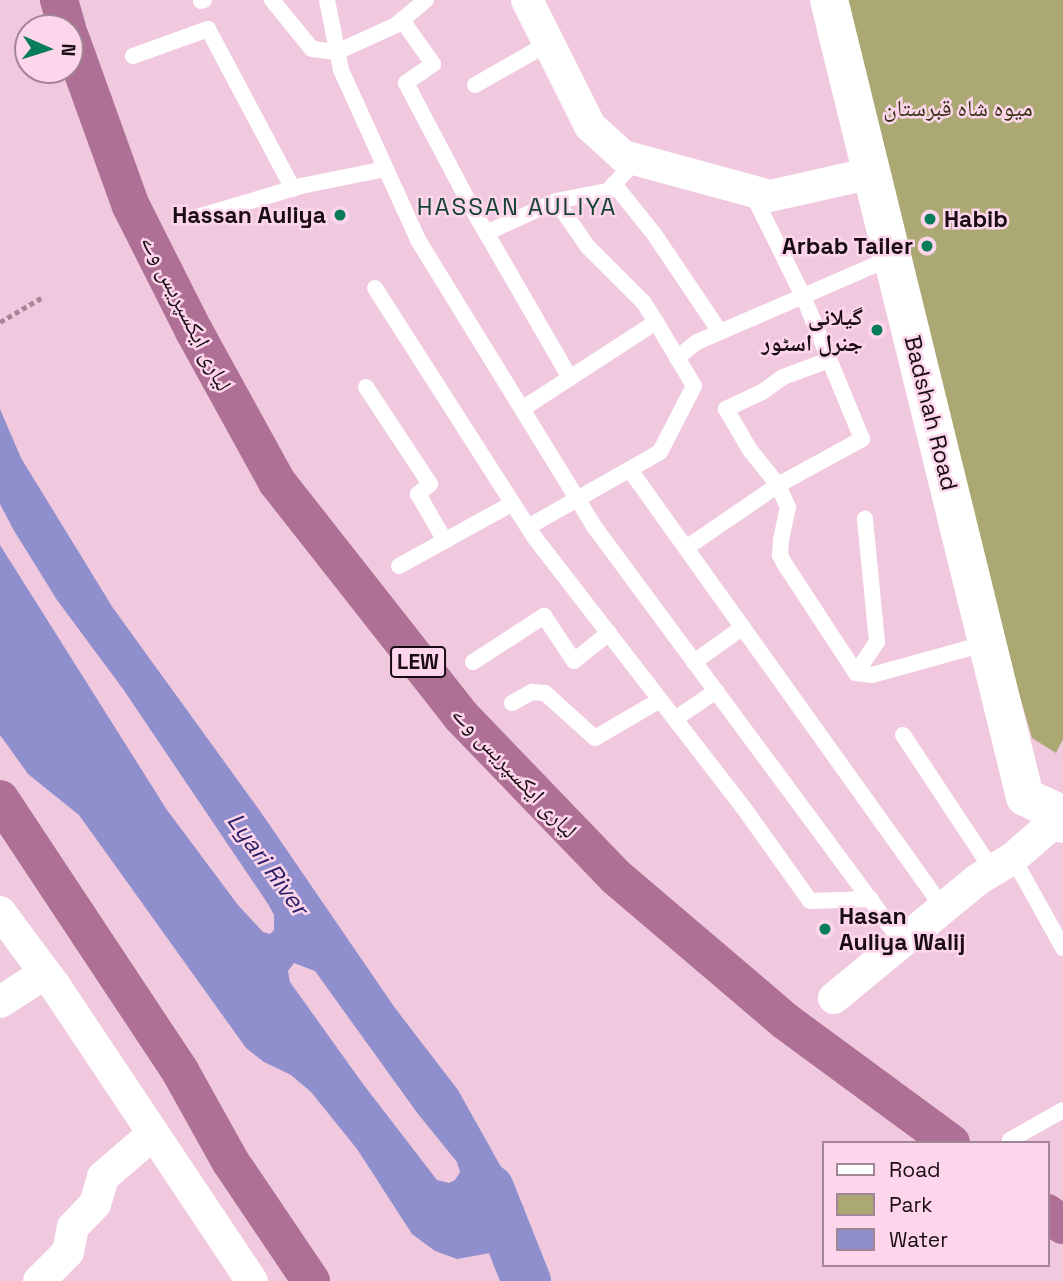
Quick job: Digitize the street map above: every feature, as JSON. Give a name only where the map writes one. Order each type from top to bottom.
[{"type":"highway","name":"لیاری ایکسپریس وے","points":[[84,76],[131,206],[277,482],[461,716],[616,877],[785,1021],[948,1141]]},
{"type":"highway","points":[[0,799],[180,1071],[230,1161],[311,1281]]},
{"type":"main road","name":"Badshah Road","points":[[829,0],[1025,797],[1059,810]]},
{"type":"street","points":[[527,0],[590,126],[623,156],[770,196],[784,195],[872,173]]},
{"type":"street","points":[[834,998],[1003,864],[1059,810]]},
{"type":"street","points":[[0,912],[45,973],[251,1281]]},
{"type":"street","points":[[0,1002],[45,973]]},
{"type":"street","points":[[39,1281],[68,1252],[73,1227],[94,1204],[103,1177],[153,1134]]},
{"type":"lane","points":[[272,0],[312,49],[337,52],[402,20],[426,0]]},
{"type":"lane","points":[[327,0],[341,70],[418,240],[578,500],[903,944]]},
{"type":"lane","points":[[402,20],[433,64],[406,83],[486,233],[570,378]]},
{"type":"lane","points":[[133,56],[208,29],[293,189]]},
{"type":"lane","points":[[475,85],[549,43]]},
{"type":"lane","points":[[486,233],[556,201],[608,191],[636,160]]},
{"type":"lane","points":[[201,216],[293,189],[385,169]]},
{"type":"lane","points":[[614,184],[654,234],[720,332]]},
{"type":"lane","points":[[686,548],[778,485],[862,439],[803,296],[751,191]]},
{"type":"lane","points":[[528,527],[660,452],[694,386],[644,303],[588,247],[556,201]]},
{"type":"lane","points":[[677,358],[697,342],[893,257]]},
{"type":"lane","points":[[375,288],[528,527],[743,807],[810,901],[871,900]]},
{"type":"lane","points":[[522,409],[656,322]]},
{"type":"lane","points":[[829,360],[783,377],[762,393],[726,409],[750,450],[778,485],[788,507],[780,555],[856,673]]},
{"type":"lane","points":[[366,387],[430,484],[418,494],[445,541]]},
{"type":"lane","points":[[630,470],[944,909]]},
{"type":"lane","points":[[399,566],[513,503]]},
{"type":"lane","points":[[856,673],[877,642],[865,519]]},
{"type":"lane","points":[[473,662],[544,616],[575,661],[609,634]]},
{"type":"lane","points":[[694,662],[743,627]]},
{"type":"lane","points":[[856,673],[872,675],[987,643]]},
{"type":"lane","points":[[675,719],[716,691]]},
{"type":"lane","points":[[512,703],[532,692],[545,694],[595,738],[660,699]]},
{"type":"lane","points":[[904,735],[1003,864],[1063,948]]},
{"type":"lane","points":[[1010,1140],[1063,1110]]},
{"type":"path","points":[[0,322],[41,298]]},
{"type":"green space","name":"میوہ شاہ قبرستان","points":[[816,0],[1063,0],[1063,739],[1056,753],[1032,738]]},
{"type":"water","points":[[0,409],[21,458],[113,608],[260,811],[395,1008],[458,1090],[524,1208],[525,1234],[513,1249],[457,1259],[435,1251],[412,1234],[357,1149],[311,1092],[291,1075],[264,1062],[246,1048],[79,815],[28,774],[0,735],[0,545],[167,810],[238,905],[263,932],[270,934],[274,930],[274,915],[268,904],[123,689],[57,600],[0,504]],"holes":[[[294,963],[315,971],[418,1114],[457,1162],[460,1172],[455,1180],[449,1183],[437,1180],[363,1084],[290,982],[288,971]]]},
{"type":"waterway","name":"Lyari River","points":[[489,1188],[526,1281]]},
{"type":"place","name":"Hassan Auliya","points":[[340,215]]},
{"type":"place","name":"Habib","points":[[930,219]]},
{"type":"place","name":"Arbab Tailer","points":[[927,246]]},
{"type":"place","name":"گیلانی جنرل اسٹور","points":[[877,330]]},
{"type":"place","name":"Hasan Auliya Walij","points":[[825,929]]},
{"type":"district","name":"HASSAN AULIYA","points":[[517,207]]}]
